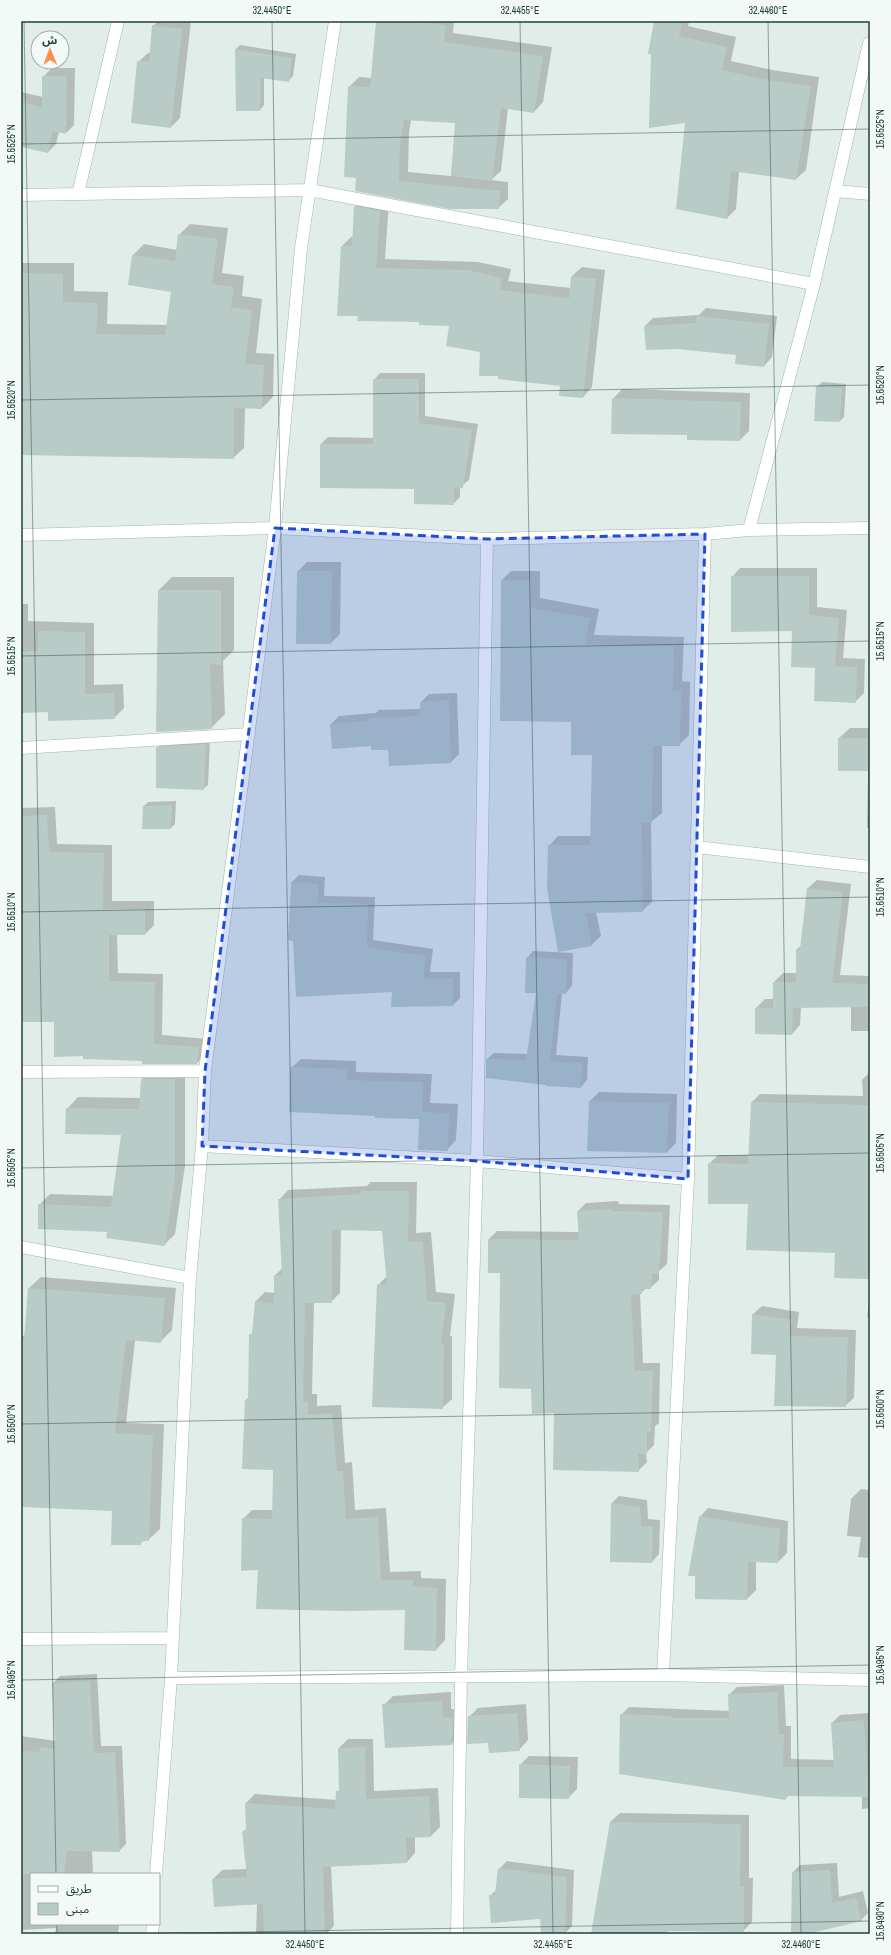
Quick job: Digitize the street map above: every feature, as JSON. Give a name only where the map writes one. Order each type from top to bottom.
[{"type":"street","points":[[78,194],[118,21]]},
{"type":"street","points":[[156,1873],[171,1678],[190,1278],[202,1146],[205,1071],[250,734],[275,528],[300,248],[336,21]]},
{"type":"street","points":[[748,530],[814,284],[869,43]]},
{"type":"street","points":[[21,195],[309,190],[814,284]]},
{"type":"street","points":[[835,191],[870,194]]},
{"type":"street","points":[[21,535],[275,528],[487,538],[705,534],[748,530],[870,528]]},
{"type":"street","points":[[663,1675],[688,1179],[705,534]]},
{"type":"street","points":[[457,1934],[461,1677],[477,1161],[487,538]]},
{"type":"street","points":[[21,748],[250,734]]},
{"type":"street","points":[[696,847],[870,866]]},
{"type":"street","points":[[21,1072],[205,1071]]},
{"type":"street","points":[[202,1146],[477,1161],[688,1179]]},
{"type":"street","points":[[21,1247],[190,1278]]},
{"type":"street","points":[[21,1639],[173,1638]]},
{"type":"street","points":[[171,1678],[663,1675],[870,1680]]},
{"type":"highlighted area","points":[[275,528],[487,539],[705,534],[688,1179],[477,1161],[202,1146],[205,1071]]},
{"type":"building","points":[[376,21],[407,21],[445,25],[444,42],[543,56],[534,113],[501,108],[492,181],[451,176],[455,123],[404,120],[400,143],[399,181],[500,191],[499,209],[450,209],[355,191],[356,178],[344,177],[348,86],[370,87]]},
{"type":"building","points":[[654,21],[682,21],[679,36],[727,47],[722,70],[762,79],[811,86],[796,180],[731,171],[727,219],[676,209],[685,123],[649,128],[651,54],[648,54]]},
{"type":"building","points":[[152,25],[182,29],[171,128],[131,123],[137,61],[149,62]]},
{"type":"building","points":[[235,49],[292,58],[289,82],[261,78],[260,111],[236,111]]},
{"type":"building","points":[[42,76],[67,76],[66,134],[53,131],[48,153],[21,147],[21,102],[42,107]]},
{"type":"building","points":[[354,206],[380,211],[376,268],[468,270],[502,278],[500,290],[569,298],[571,276],[596,279],[583,398],[559,396],[560,386],[498,379],[498,376],[479,376],[480,352],[446,346],[449,326],[419,325],[419,322],[357,321],[358,316],[337,316],[341,246],[352,246]]},
{"type":"building","points":[[178,234],[218,239],[212,284],[234,287],[231,307],[252,310],[245,364],[264,365],[262,409],[234,408],[234,459],[21,455],[21,273],[63,274],[63,302],[98,303],[96,334],[165,335],[171,292],[128,285],[132,255],[175,261]]},
{"type":"building","points":[[697,316],[769,324],[764,367],[735,364],[736,355],[677,349],[646,350],[644,326],[696,323]]},
{"type":"building","points":[[373,379],[419,379],[419,423],[472,430],[463,488],[454,489],[454,505],[414,504],[414,489],[320,488],[320,444],[373,444]]},
{"type":"building","points":[[816,386],[842,388],[840,422],[814,421]]},
{"type":"building","points":[[612,398],[741,402],[740,441],[687,440],[687,435],[611,434]]},
{"type":"building","points":[[297,571],[332,571],[331,644],[296,644]]},
{"type":"building","points":[[731,576],[809,576],[809,615],[839,618],[835,666],[857,667],[856,703],[814,701],[815,668],[791,667],[792,631],[731,632]]},
{"type":"building","points":[[501,580],[531,580],[530,608],[590,618],[585,644],[674,646],[673,691],[681,691],[680,746],[653,746],[652,823],[642,823],[643,912],[586,913],[592,946],[558,952],[547,888],[548,845],[590,845],[592,755],[571,755],[571,722],[500,721]]},
{"type":"building","points":[[158,590],[221,590],[221,665],[210,664],[212,729],[156,732]]},
{"type":"building","points":[[38,631],[85,632],[85,694],[114,693],[115,719],[48,721],[48,712],[21,713],[21,652],[38,651]]},
{"type":"building","points":[[449,700],[451,763],[389,766],[388,750],[371,750],[371,746],[332,749],[330,724],[369,721],[369,718],[420,716],[420,702]]},
{"type":"building","points":[[838,738],[868,738],[868,771],[838,771]]},
{"type":"building","points":[[206,744],[204,790],[156,788],[156,747]]},
{"type":"building","points":[[172,805],[171,829],[142,829],[143,806]]},
{"type":"building","points":[[47,815],[49,852],[104,853],[103,909],[145,909],[145,935],[109,935],[109,981],[155,982],[154,1044],[199,1047],[197,1064],[142,1064],[142,1061],[83,1059],[83,1056],[54,1057],[54,1022],[21,1022],[21,816]]},
{"type":"building","points":[[291,882],[319,884],[317,903],[368,904],[367,947],[426,956],[423,979],[453,978],[453,1006],[391,1007],[392,992],[296,997],[293,941],[288,940]]},
{"type":"building","points":[[807,888],[843,892],[832,983],[870,984],[870,1007],[793,1008],[792,1035],[755,1034],[755,1008],[773,1008],[773,982],[796,982],[796,949],[800,949]]},
{"type":"building","points":[[526,957],[567,959],[566,994],[557,994],[550,1061],[582,1063],[581,1088],[546,1086],[486,1078],[486,1059],[526,1060],[536,993],[525,993]]},
{"type":"building","points":[[290,1067],[348,1069],[347,1080],[423,1082],[422,1112],[449,1113],[448,1151],[418,1150],[419,1119],[375,1118],[375,1116],[289,1112]]},
{"type":"building","points":[[141,1079],[175,1079],[175,1178],[165,1246],[106,1238],[107,1232],[38,1229],[38,1204],[111,1207],[121,1135],[65,1134],[66,1108],[139,1109]]},
{"type":"building","points":[[589,1101],[669,1103],[667,1153],[587,1151]]},
{"type":"building","points":[[751,1102],[870,1105],[870,1279],[834,1278],[835,1253],[746,1250],[748,1204],[708,1204],[708,1163],[748,1164]]},
{"type":"building","points":[[361,1191],[409,1191],[408,1242],[423,1241],[427,1301],[446,1303],[441,1345],[444,1345],[443,1409],[372,1407],[377,1284],[387,1285],[382,1231],[332,1230],[332,1303],[305,1303],[303,1402],[308,1402],[308,1415],[332,1413],[337,1471],[343,1471],[346,1519],[378,1517],[381,1580],[413,1580],[413,1586],[437,1588],[436,1651],[404,1650],[405,1610],[345,1611],[256,1609],[258,1570],[241,1571],[242,1518],[272,1519],[273,1470],[242,1469],[245,1400],[248,1400],[249,1334],[252,1334],[255,1301],[274,1303],[274,1275],[282,1275],[278,1199],[361,1194]]},
{"type":"building","points":[[611,1209],[611,1211],[663,1212],[659,1273],[652,1273],[651,1289],[642,1289],[642,1294],[631,1295],[635,1371],[653,1371],[651,1432],[647,1432],[647,1454],[638,1454],[639,1472],[553,1470],[554,1413],[532,1414],[531,1389],[499,1388],[500,1273],[488,1273],[488,1239],[579,1240],[577,1211]]},
{"type":"building","points":[[28,1288],[165,1298],[161,1343],[126,1340],[115,1433],[153,1435],[149,1541],[141,1541],[141,1545],[111,1545],[112,1511],[21,1507],[21,1340],[24,1341]]},
{"type":"building","points":[[752,1314],[792,1320],[789,1336],[848,1337],[846,1407],[774,1406],[776,1355],[751,1354]]},
{"type":"building","points":[[611,1503],[640,1507],[641,1526],[653,1526],[652,1563],[610,1562]]},
{"type":"building","points":[[699,1516],[780,1529],[778,1563],[748,1562],[747,1600],[695,1599],[695,1576],[688,1576]]},
{"type":"building","points":[[90,1681],[94,1753],[115,1752],[120,1852],[67,1851],[64,1873],[21,1874],[21,1751],[39,1752],[40,1747],[55,1749],[52,1683]]},
{"type":"building","points":[[777,1692],[779,1734],[784,1734],[783,1767],[834,1767],[831,1723],[864,1720],[869,1797],[786,1796],[786,1800],[619,1774],[620,1714],[672,1716],[672,1718],[729,1718],[728,1694]]},
{"type":"building","points":[[442,1701],[443,1718],[453,1717],[452,1745],[385,1748],[382,1704]]},
{"type":"building","points":[[517,1713],[520,1751],[489,1753],[488,1743],[467,1744],[468,1716]]},
{"type":"building","points":[[365,1747],[366,1799],[429,1796],[431,1837],[406,1838],[407,1863],[323,1867],[325,1934],[264,1934],[263,1904],[214,1907],[212,1879],[247,1877],[242,1831],[246,1831],[245,1803],[335,1809],[336,1791],[339,1791],[338,1748]]},
{"type":"building","points":[[519,1764],[570,1766],[569,1799],[519,1798]]},
{"type":"building","points":[[610,1822],[741,1824],[740,1887],[744,1887],[744,1932],[668,1931],[668,1933],[591,1934]]},
{"type":"building","points":[[498,1868],[567,1877],[565,1934],[541,1934],[540,1919],[491,1923],[489,1895],[495,1895]]},
{"type":"building","points":[[830,1870],[832,1903],[856,1898],[862,1921],[807,1934],[791,1934],[792,1872]]}]
